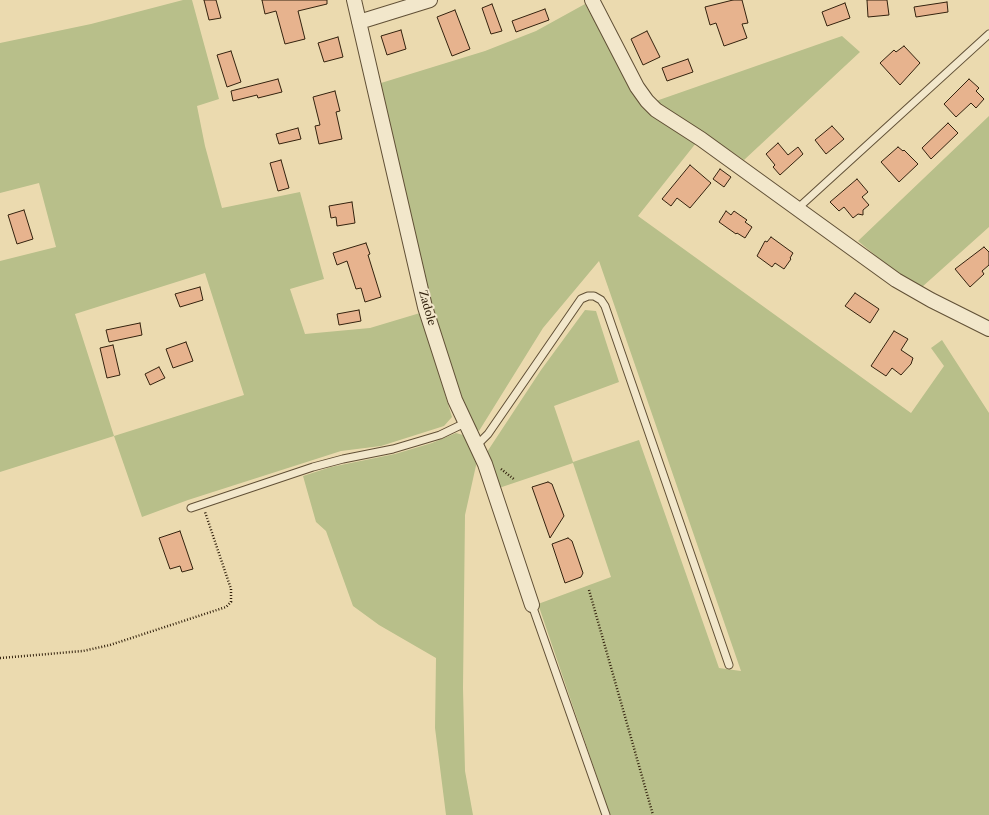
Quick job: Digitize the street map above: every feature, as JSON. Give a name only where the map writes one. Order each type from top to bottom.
[{"type":"street","name":"Zadole","points":[[354,0],[425,307],[455,400],[485,464],[532,605]]},
{"type":"street","points":[[359,22],[430,0]]},
{"type":"street","points":[[592,0],[637,87],[647,101],[656,110],[701,139],[896,280],[931,300],[989,328]]},
{"type":"lane","points":[[798,209],[989,34]]},
{"type":"lane","points":[[477,445],[488,434],[581,299],[588,296],[594,296],[601,300],[608,314],[729,665]]},
{"type":"lane","points":[[191,508],[313,467],[342,459],[393,449],[440,435],[465,423]]},
{"type":"lane","points":[[532,605],[606,815]]},
{"type":"path","points":[[0,658],[83,651],[110,645],[226,607],[231,602],[231,589],[203,504]]},
{"type":"path","points":[[589,590],[653,815]]},
{"type":"green space","points":[[183,0],[192,0],[219,99],[197,106],[205,146],[222,208],[300,192],[324,279],[290,289],[305,334],[370,328],[420,313],[452,417],[444,426],[381,446],[341,451],[188,500],[142,517],[114,436],[0,472],[0,261],[56,247],[39,183],[0,193],[0,43],[91,24]],"holes":[[[205,273],[244,395],[114,436],[75,314]]]},
{"type":"green space","points":[[585,4],[632,88],[696,143],[638,216],[911,413],[944,366],[931,348],[942,340],[989,413],[989,815],[610,815],[538,604],[611,577],[573,463],[499,488],[487,452],[541,370],[585,310],[596,311],[619,382],[554,406],[573,462],[639,440],[719,668],[741,671],[599,261],[543,328],[479,431],[471,423],[430,304],[381,83],[485,51],[536,31]]},
{"type":"green space","points":[[842,36],[860,52],[744,160],[656,101]]},
{"type":"green space","points":[[989,116],[989,227],[922,287],[899,275],[858,241]]},
{"type":"green space","points":[[456,433],[463,435],[472,445],[477,461],[465,515],[463,688],[465,771],[473,815],[446,815],[435,728],[436,658],[379,625],[353,606],[326,531],[316,522],[303,476],[331,467],[395,454],[432,443]]},
{"type":"building","points":[[204,0],[216,0],[221,18],[209,20]]},
{"type":"building","points":[[262,0],[327,0],[327,4],[298,11],[305,39],[285,44],[276,11],[265,14]]},
{"type":"building","points":[[733,0],[742,0],[748,23],[742,24],[747,38],[724,46],[716,23],[710,25],[705,7]]},
{"type":"building","points":[[867,0],[887,0],[889,15],[868,17]]},
{"type":"building","points":[[947,2],[948,12],[916,17],[914,7]]},
{"type":"building","points":[[845,3],[850,18],[827,26],[822,12]]},
{"type":"building","points":[[492,4],[502,31],[491,34],[482,8]]},
{"type":"building","points":[[545,9],[549,20],[516,32],[512,21]]},
{"type":"building","points":[[455,10],[470,49],[452,56],[437,17]]},
{"type":"building","points":[[401,30],[406,49],[387,55],[381,36]]},
{"type":"building","points":[[647,31],[660,57],[643,65],[631,39]]},
{"type":"building","points":[[338,37],[343,57],[324,62],[318,43]]},
{"type":"building","points":[[904,46],[920,63],[900,85],[880,63],[894,50],[896,52]]},
{"type":"building","points":[[231,51],[241,82],[227,87],[217,55]]},
{"type":"building","points":[[688,59],[693,72],[667,81],[662,68]]},
{"type":"building","points":[[278,79],[282,92],[258,98],[257,95],[233,101],[231,91]]},
{"type":"building","points":[[969,79],[979,88],[976,91],[984,99],[976,108],[971,103],[956,117],[944,104]]},
{"type":"building","points":[[335,91],[340,111],[336,112],[342,139],[319,144],[315,126],[320,125],[313,97]]},
{"type":"building","points":[[948,123],[958,133],[931,159],[922,148]]},
{"type":"building","points":[[832,126],[844,139],[826,154],[815,140]]},
{"type":"building","points":[[298,128],[301,139],[279,144],[276,134]]},
{"type":"building","points":[[778,143],[788,155],[798,147],[803,154],[780,175],[773,167],[775,165],[766,154]]},
{"type":"building","points":[[898,147],[903,151],[904,150],[918,164],[899,182],[881,162]]},
{"type":"building","points":[[281,160],[289,188],[278,191],[270,163]]},
{"type":"building","points":[[690,165],[711,183],[690,208],[677,198],[671,206],[662,199]]},
{"type":"building","points":[[720,169],[731,177],[724,187],[713,179]]},
{"type":"building","points":[[857,179],[868,192],[862,197],[869,205],[863,210],[863,215],[858,214],[853,218],[844,207],[839,211],[830,202]]},
{"type":"building","points":[[352,202],[355,223],[337,226],[336,217],[331,218],[329,206]]},
{"type":"building","points":[[24,210],[33,239],[17,244],[8,215]]},
{"type":"building","points":[[726,211],[731,215],[734,211],[747,220],[745,222],[752,227],[745,238],[737,233],[736,234],[719,222]]},
{"type":"building","points":[[771,237],[793,253],[784,269],[775,263],[772,267],[757,256],[765,241],[767,242]]},
{"type":"building","points":[[366,243],[370,254],[368,255],[381,297],[365,302],[361,288],[356,289],[347,261],[337,265],[333,253]]},
{"type":"building","points":[[984,247],[989,252],[989,265],[982,271],[984,274],[970,287],[955,269]]},
{"type":"building","points":[[200,287],[203,300],[180,307],[175,294]]},
{"type":"building","points":[[855,293],[879,309],[870,323],[845,306]]},
{"type":"building","points":[[359,310],[361,321],[339,325],[337,314]]},
{"type":"building","points":[[140,323],[142,335],[109,342],[106,330]]},
{"type":"building","points":[[894,331],[908,339],[901,350],[913,358],[911,364],[901,375],[892,368],[886,376],[871,366]]},
{"type":"building","points":[[186,342],[193,361],[173,368],[166,349]]},
{"type":"building","points":[[113,345],[120,375],[107,378],[100,348]]},
{"type":"building","points":[[159,367],[165,378],[150,385],[145,374]]},
{"type":"building","points":[[548,482],[552,484],[564,516],[550,538],[532,487]]},
{"type":"building","points":[[180,531],[193,569],[182,572],[180,566],[170,569],[159,538]]},
{"type":"building","points":[[568,538],[572,541],[583,573],[581,577],[565,583],[552,544]]}]
